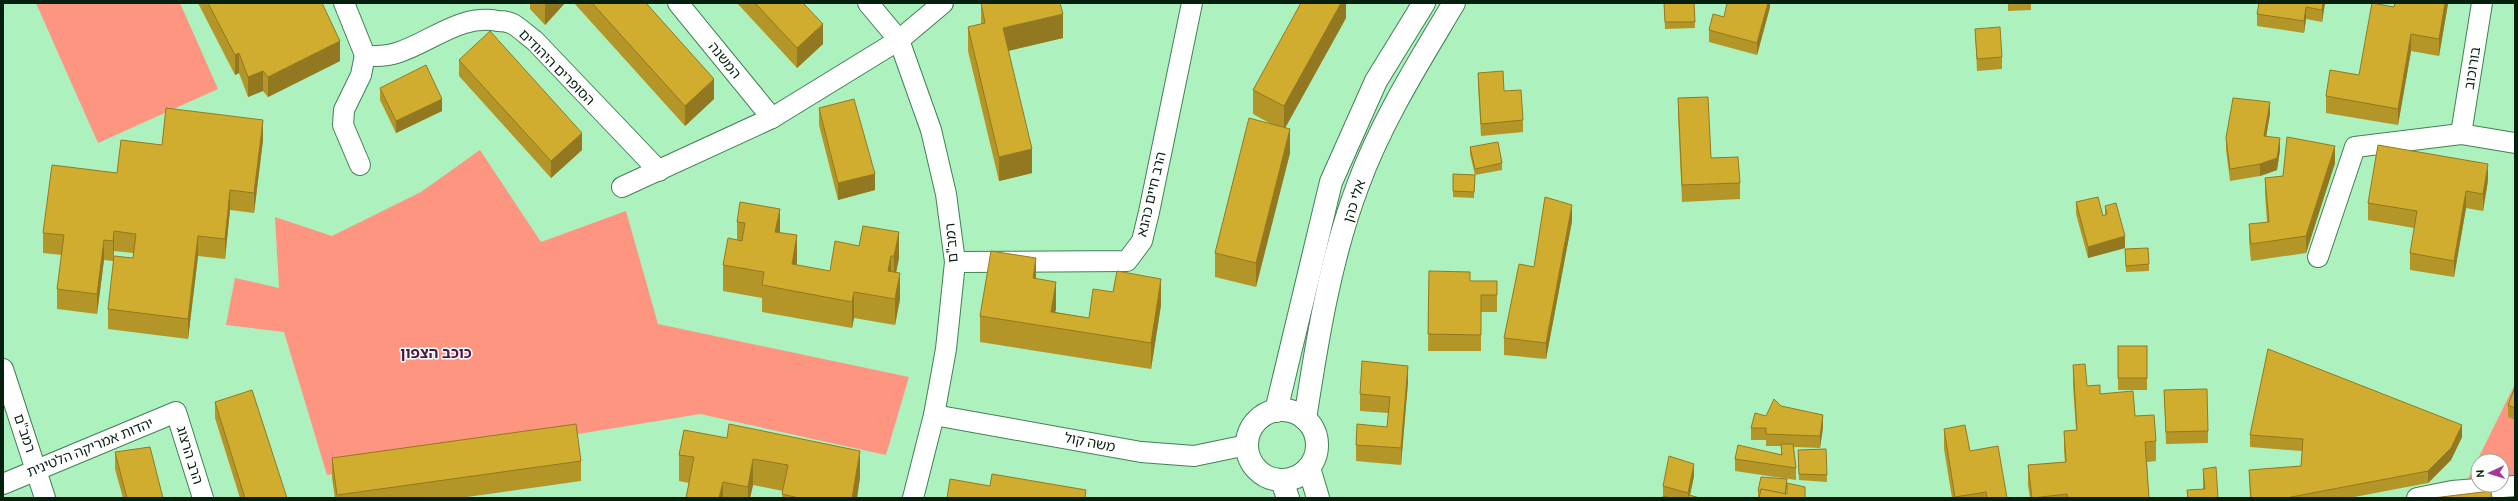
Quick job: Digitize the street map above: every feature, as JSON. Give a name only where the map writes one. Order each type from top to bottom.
[{"type":"street","points":[[344,3],[365,55],[361,75],[344,110],[343,125],[360,165]]},
{"type":"street","name":"המשנה","points":[[678,3],[772,118]]},
{"type":"street","name":"רמב\"ם","points":[[868,3],[899,40],[930,130],[946,194],[955,262],[946,349],[934,415],[913,498]]},
{"type":"street","points":[[622,187],[772,118],[899,40],[943,3]]},
{"type":"street","name":"הרב חיים כהנא","points":[[955,262],[1127,261],[1142,241],[1192,3]]},
{"type":"street","name":"אלי כהן","points":[[1276,411],[1331,182],[1376,81],[1424,3]]},
{"type":"street","name":"אלי כהן","points":[[1305,419],[1316,346],[1338,252],[1358,185],[1398,96],[1454,3]]},
{"type":"street","name":"בורוכוב","points":[[2462,134],[2482,3]]},
{"type":"street","name":"הסופרים היהודים","points":[[365,55],[379,58],[395,55],[463,22],[487,18],[512,23],[535,41],[659,171]]},
{"type":"street","points":[[2318,257],[2356,147],[2462,134],[2515,143]]},
{"type":"street","name":"רמב\"ם","points":[[3,369],[45,498]]},
{"type":"street","points":[[1276,411],[1291,411],[1305,419],[1316,437],[1317,448],[1309,468],[1285,489],[1257,470],[1248,455],[1247,445],[1250,431],[1259,419],[1276,411]]},
{"type":"street","name":"יהדות אמריקה הלטינית","points":[[3,484],[36,468],[176,412]]},
{"type":"street","name":"הרב הרצוג","points":[[176,412],[203,498]]},
{"type":"street","name":"משה קול","points":[[934,415],[1141,452],[1194,456],[1247,445]]},
{"type":"street","points":[[1309,468],[1318,498]]},
{"type":"street","points":[[2417,498],[2452,491],[2515,486]]},
{"type":"shaded area","points":[[36,3],[180,3],[218,89],[98,143]]},
{"type":"shaded area","points":[[480,150],[541,242],[626,211],[658,324],[909,377],[886,455],[700,414],[327,475],[284,332],[226,325],[235,278],[279,288],[275,217],[332,236],[421,192]]},
{"type":"shaded area","points":[[2515,384],[2515,476],[2510,476],[2510,453],[2481,453]]},
{"type":"building","points":[[208,3],[322,3],[340,41],[268,77],[263,71],[248,77],[239,53],[235,55]]},
{"type":"building","points":[[592,3],[646,3],[714,79],[685,106]]},
{"type":"building","points":[[755,3],[803,3],[823,24],[797,48]]},
{"type":"building","points":[[981,3],[1060,3],[1063,14],[1003,28],[1032,149],[999,157],[968,27],[985,23]]},
{"type":"building","points":[[1301,3],[1341,3],[1284,106],[1253,90]]},
{"type":"building","points":[[1664,3],[1694,3],[1695,22],[1665,22]]},
{"type":"building","points":[[1727,3],[1768,3],[1757,43],[1709,30],[1713,14],[1724,17]]},
{"type":"building","points":[[2259,3],[2323,3],[2322,10],[2306,7],[2304,21],[2257,14]]},
{"type":"building","points":[[2372,3],[2394,7],[2395,3],[2445,3],[2439,39],[2411,34],[2398,109],[2326,96],[2330,70],[2359,75]]},
{"type":"building","points":[[2000,27],[2002,57],[1977,59],[1975,29]]},
{"type":"building","points":[[490,31],[582,133],[551,161],[459,60]]},
{"type":"building","points":[[426,65],[442,99],[396,121],[380,88]]},
{"type":"building","points":[[1503,71],[1504,91],[1521,90],[1523,120],[1481,124],[1478,73]]},
{"type":"building","points":[[1708,97],[1711,158],[1738,157],[1740,183],[1682,185],[1678,98]]},
{"type":"building","points":[[2233,98],[2270,102],[2264,136],[2280,138],[2277,158],[2260,164],[2230,169],[2226,138]]},
{"type":"building","points":[[854,99],[875,174],[838,183],[819,108]]},
{"type":"building","points":[[166,108],[263,120],[254,193],[230,190],[225,239],[198,236],[188,319],[108,309],[114,256],[133,258],[136,234],[114,231],[113,241],[104,240],[97,294],[57,289],[64,235],[43,233],[52,165],[117,173],[121,140],[162,145]]},
{"type":"building","points":[[1249,118],[1290,129],[1256,263],[1215,253]]},
{"type":"building","points":[[2287,137],[2335,146],[2306,236],[2251,244],[2249,224],[2269,222],[2265,178],[2283,176]]},
{"type":"building","points":[[1498,142],[1502,163],[1475,169],[1470,147]]},
{"type":"building","points":[[2378,145],[2488,164],[2483,194],[2466,191],[2454,261],[2410,253],[2417,211],[2368,203]]},
{"type":"building","points":[[1453,174],[1475,175],[1474,192],[1453,191]]},
{"type":"building","points":[[1545,197],[1572,205],[1546,343],[1504,338],[1519,264],[1534,267]]},
{"type":"building","points":[[2098,197],[2103,216],[2107,214],[2105,206],[2116,203],[2125,236],[2088,247],[2076,202]]},
{"type":"building","points":[[740,202],[780,209],[775,232],[797,235],[792,264],[830,271],[835,241],[859,246],[863,226],[899,232],[894,256],[891,256],[888,271],[900,273],[895,299],[854,292],[852,302],[762,285],[764,272],[723,265],[728,238],[742,241],[745,223],[737,222]]},
{"type":"building","points":[[2148,248],[2149,264],[2126,266],[2125,249]]},
{"type":"building","points":[[991,251],[1036,258],[1033,278],[1056,282],[1051,312],[1089,318],[1093,289],[1113,292],[1117,271],[1161,279],[1151,343],[980,316]]},
{"type":"building","points":[[1429,271],[1470,272],[1470,281],[1497,281],[1497,295],[1481,295],[1481,335],[1428,334]]},
{"type":"building","points":[[2118,346],[2147,346],[2147,378],[2118,378]]},
{"type":"building","points":[[2268,349],[2462,425],[2451,448],[2428,471],[2286,498],[2251,498],[2249,470],[2301,466],[2303,439],[2250,435]]},
{"type":"building","points":[[1362,361],[1408,366],[1401,448],[1356,445],[1357,424],[1387,427],[1390,397],[1360,394]]},
{"type":"building","points":[[2085,364],[2087,386],[2100,385],[2100,394],[2133,391],[2135,416],[2154,415],[2156,441],[2145,442],[2149,498],[2068,498],[2067,494],[2032,498],[2028,465],[2066,462],[2064,431],[2077,430],[2073,365]]},
{"type":"building","points":[[2515,387],[2515,408],[2508,405]]},
{"type":"building","points":[[2207,389],[2208,431],[2166,432],[2164,390]]},
{"type":"building","points":[[252,390],[287,498],[245,498],[215,402]]},
{"type":"building","points":[[1774,399],[1781,406],[1823,415],[1820,436],[1766,434],[1766,428],[1751,428],[1755,413],[1766,416]]},
{"type":"building","points":[[576,424],[581,461],[337,495],[332,458]]},
{"type":"building","points":[[729,424],[860,451],[852,498],[799,498],[782,494],[788,465],[753,459],[748,487],[723,482],[719,498],[686,498],[694,457],[679,455],[684,430],[727,438]]},
{"type":"building","points":[[1965,425],[1970,451],[1998,446],[2007,498],[1987,498],[1986,492],[1955,497],[1944,429]]},
{"type":"building","points":[[1781,444],[1793,444],[1796,468],[1735,459],[1738,445],[1782,455]]},
{"type":"building","points":[[150,447],[163,498],[127,498],[115,452]]},
{"type":"building","points":[[1826,449],[1827,475],[1799,474],[1798,450]]},
{"type":"building","points":[[1669,456],[1694,464],[1688,493],[1663,486]]},
{"type":"building","points":[[2216,467],[2218,498],[2188,498],[2187,490],[2205,489],[2203,469]]},
{"type":"building","points":[[992,474],[1086,490],[1085,498],[947,498],[950,479],[990,486]]},
{"type":"building","points":[[1761,477],[1787,479],[1785,494],[1761,489],[1761,491],[1758,491]]},
{"type":"building","points":[[1787,483],[1805,487],[1805,498],[1759,498],[1761,489],[1787,494]]},
{"type":"building","points":[[2474,493],[2491,493],[2492,498],[2433,498]]},
{"type":"building","points":[[1689,495],[1700,498],[1688,498]]},
{"type":"district","name":"כוכב הצפון","points":[[436,353]]}]
